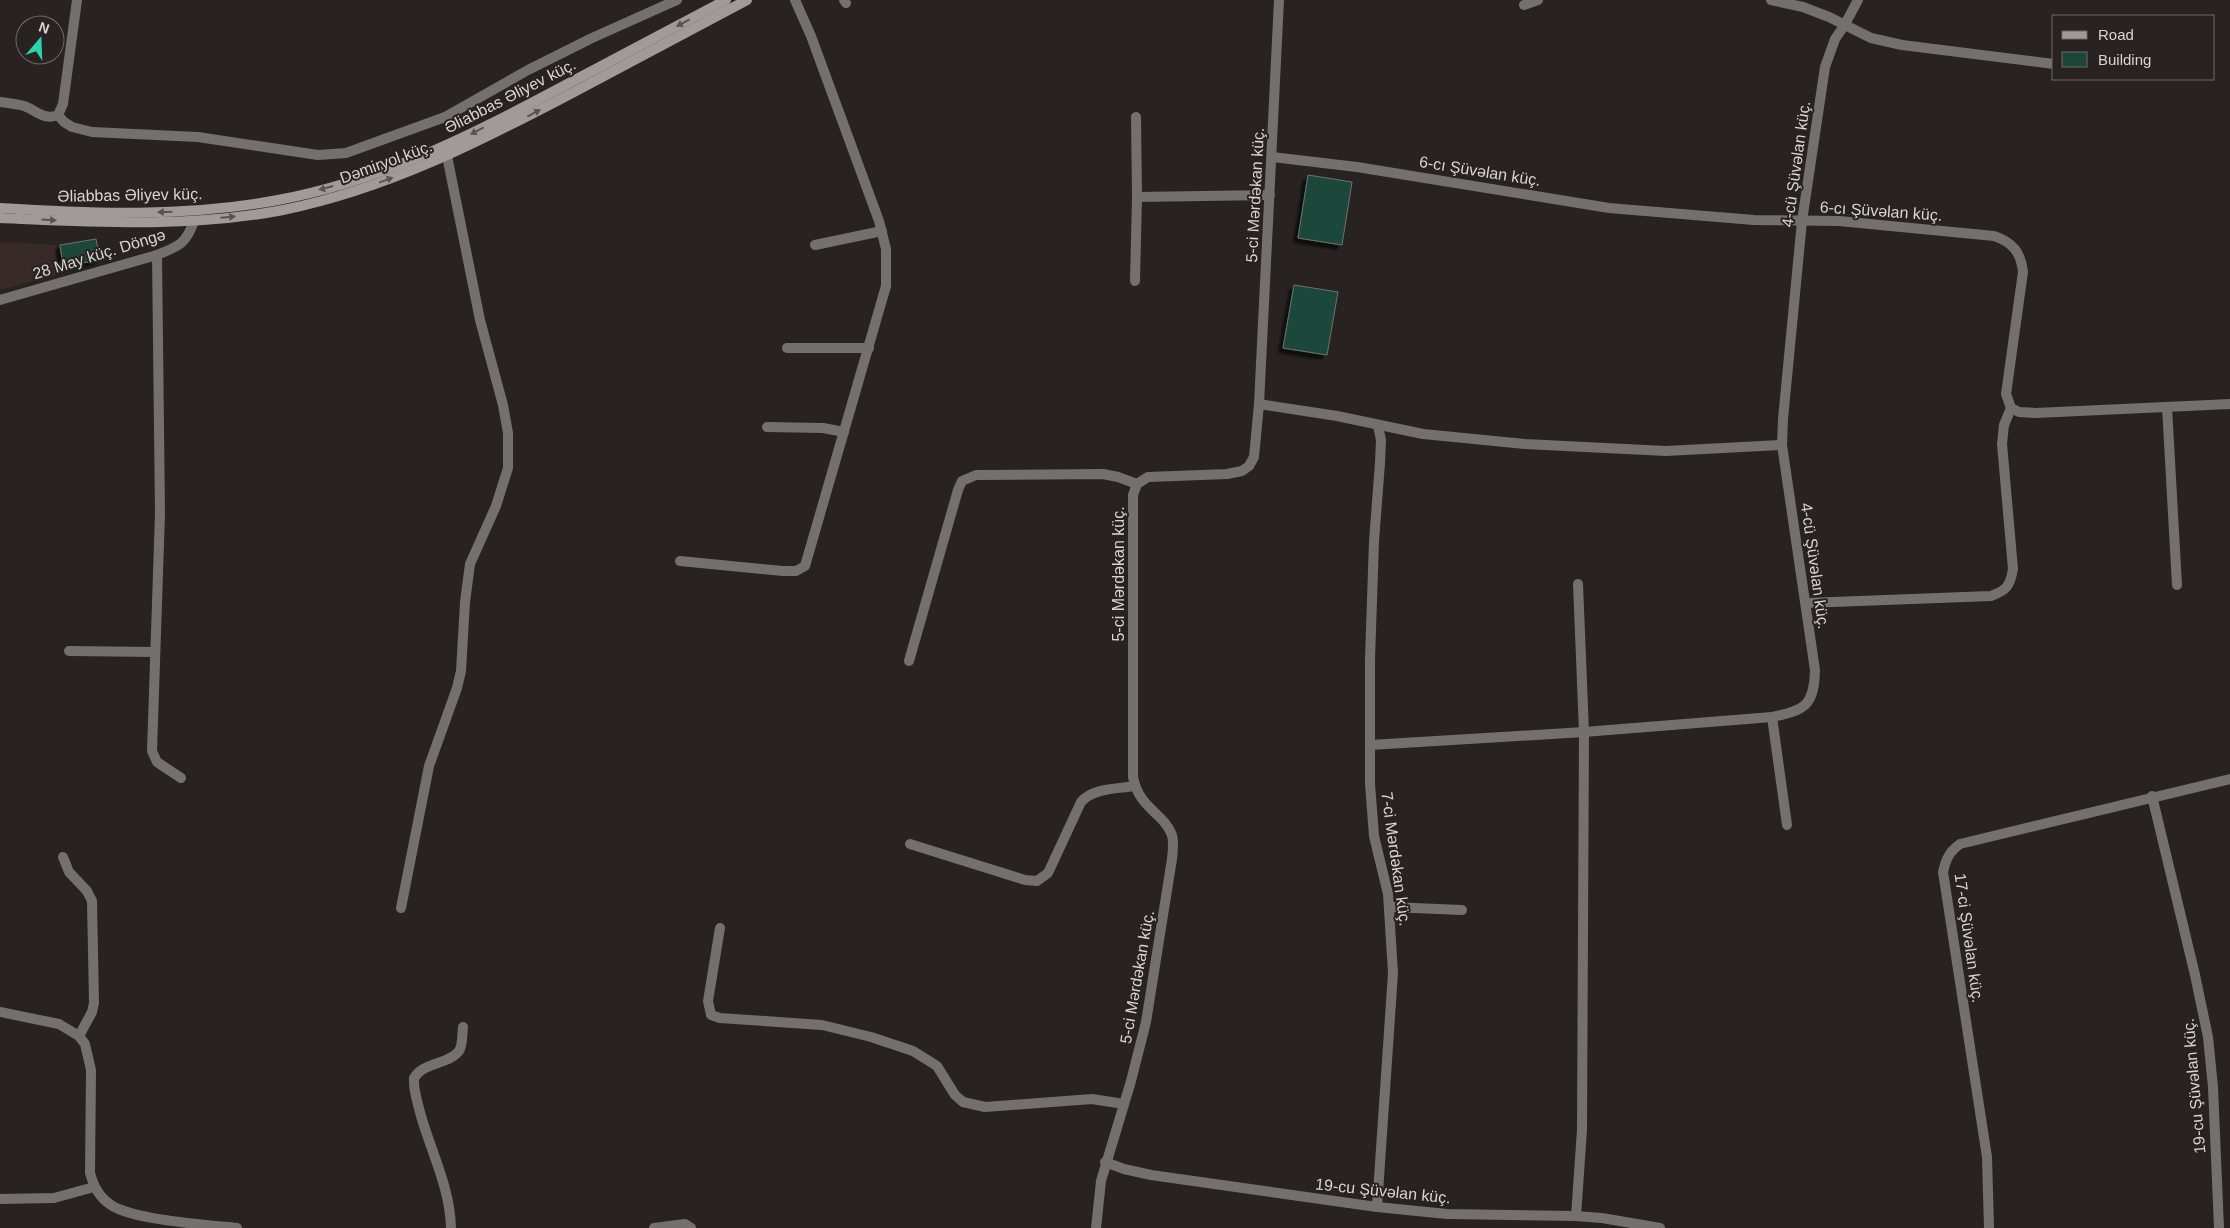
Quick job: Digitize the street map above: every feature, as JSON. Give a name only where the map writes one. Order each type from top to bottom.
[{"type":"main road","name":"Əliabbas Əliyev küç.","points":[[0,208],[115,212],[195,210],[280,200],[326,189],[384,170],[469,136],[726,0]]},
{"type":"main road","name":"Dəmiryol küç.","points":[[0,218],[126,223],[194,221],[283,210],[328,198],[385,181],[447,156],[499,132],[747,0]]},
{"type":"street","points":[[0,102],[25,106],[44,117],[49,118],[58,115],[61,111],[65,90],[77,0]]},
{"type":"street","name":"Dəmiryol küç.","points":[[58,115],[72,127],[92,132],[206,138],[318,155],[346,154],[445,117],[544,62],[677,0]]},
{"type":"street","points":[[680,561],[783,571],[796,570],[805,566],[886,286],[886,249],[882,231],[812,36],[795,0]]},
{"type":"street","name":"5-ci Mərdəkan küç.","points":[[1096,1228],[1100,1181],[1139,1053],[1146,1022],[1173,843],[1168,828],[1143,803],[1134,786],[1132,500],[1137,484],[1142,479],[1157,476],[1227,474],[1242,471],[1249,466],[1254,456],[1259,404],[1279,0]]},
{"type":"street","points":[[1524,5],[1538,0]]},
{"type":"street","points":[[1771,0],[1803,7],[1829,17],[1871,38],[1902,45],[2052,64]]},
{"type":"street","name":"4-cü Şüvəlan küç.","points":[[1370,745],[1584,732],[1772,717],[1796,712],[1806,706],[1812,697],[1815,670],[1782,445],[1783,419],[1802,220],[1825,67],[1829,51],[1858,0]]},
{"type":"street","points":[[1134,281],[1137,197],[1136,117]]},
{"type":"street","points":[[401,908],[428,766],[457,688],[461,671],[465,602],[470,564],[496,506],[508,468],[508,433],[503,405],[480,320],[447,156]]},
{"type":"street","name":"6-cı Şüvəlan küç.","points":[[1272,156],[1358,167],[1609,208],[1745,219],[1839,221],[1994,236],[2012,245],[2018,253],[2022,272],[2006,394],[2011,408]]},
{"type":"street","points":[[1137,197],[1270,195]]},
{"type":"street","name":"28 May küç. Döngə","points":[[0,300],[157,255],[179,246],[185,240],[194,221]]},
{"type":"street","points":[[815,244],[882,231]]},
{"type":"street","points":[[157,255],[160,514],[152,751],[157,762],[181,778]]},
{"type":"street","points":[[787,348],[869,348]]},
{"type":"street","points":[[1259,404],[1338,416],[1378,426],[1468,439],[1613,450],[1666,451],[1782,445]]},
{"type":"street","points":[[1806,603],[1991,596],[2003,592],[2011,582],[2013,569],[2002,444],[2004,425],[2011,408],[2019,412],[2036,413],[2230,404]]},
{"type":"street","points":[[2167,407],[2177,585]]},
{"type":"street","name":"7-ci Mərdəkan küç.","points":[[1377,1207],[1392,973],[1390,907],[1372,821],[1370,745],[1374,541],[1381,440],[1378,426]]},
{"type":"street","points":[[767,427],[823,428],[844,432]]},
{"type":"street","points":[[909,661],[962,481],[976,475],[1103,474],[1137,484]]},
{"type":"street","points":[[1576,1216],[1582,1130],[1584,732],[1578,584]]},
{"type":"street","points":[[69,652],[155,652]]},
{"type":"street","points":[[1772,717],[1787,825]]},
{"type":"street","name":"17-ci Şüvəlan küç.","points":[[1989,1228],[1986,1157],[1943,872],[1951,850],[1960,844],[2152,796],[2230,779]]},
{"type":"street","points":[[910,844],[1025,880],[1037,881],[1048,873],[1081,802],[1086,796],[1093,792],[1134,786]]},
{"type":"street","name":"19-cu Şüvəlan küç.","points":[[2152,796],[2208,1037],[2213,1088],[2219,1228]]},
{"type":"street","points":[[63,857],[69,872],[87,891],[92,901],[94,1003],[92,1012],[79,1036]]},
{"type":"street","points":[[1390,907],[1462,910]]},
{"type":"street","points":[[720,928],[708,1001],[711,1015],[749,1020],[822,1025],[871,1037],[913,1051],[937,1066],[954,1094],[962,1102],[973,1106],[985,1107],[1092,1099],[1124,1104]]},
{"type":"street","points":[[0,1012],[48,1020],[69,1028],[85,1044],[89,1054],[91,1070],[90,1173],[94,1187],[101,1197],[122,1211],[143,1216],[231,1228]]},
{"type":"street","points":[[451,1228],[444,1179],[426,1130],[416,1096],[414,1078],[422,1070],[458,1052],[461,1045],[463,1027]]},
{"type":"street","name":"19-cu Şüvəlan küç.","points":[[1105,1162],[1124,1169],[1151,1175],[1377,1207],[1447,1214],[1576,1216],[1602,1218],[1660,1228]]},
{"type":"street","points":[[0,1199],[54,1198],[94,1187]]},
{"type":"street","points":[[654,1228],[685,1224],[691,1228]]},
{"type":"shaded area","points":[[0,242],[56,245],[60,274],[0,290]]},
{"type":"building","points":[[1308,175],[1352,182],[1342,245],[1298,238]]},
{"type":"building","points":[[96,239],[100,260],[63,266],[60,245]]},
{"type":"building","points":[[1294,285],[1338,292],[1327,355],[1283,348]]}]
